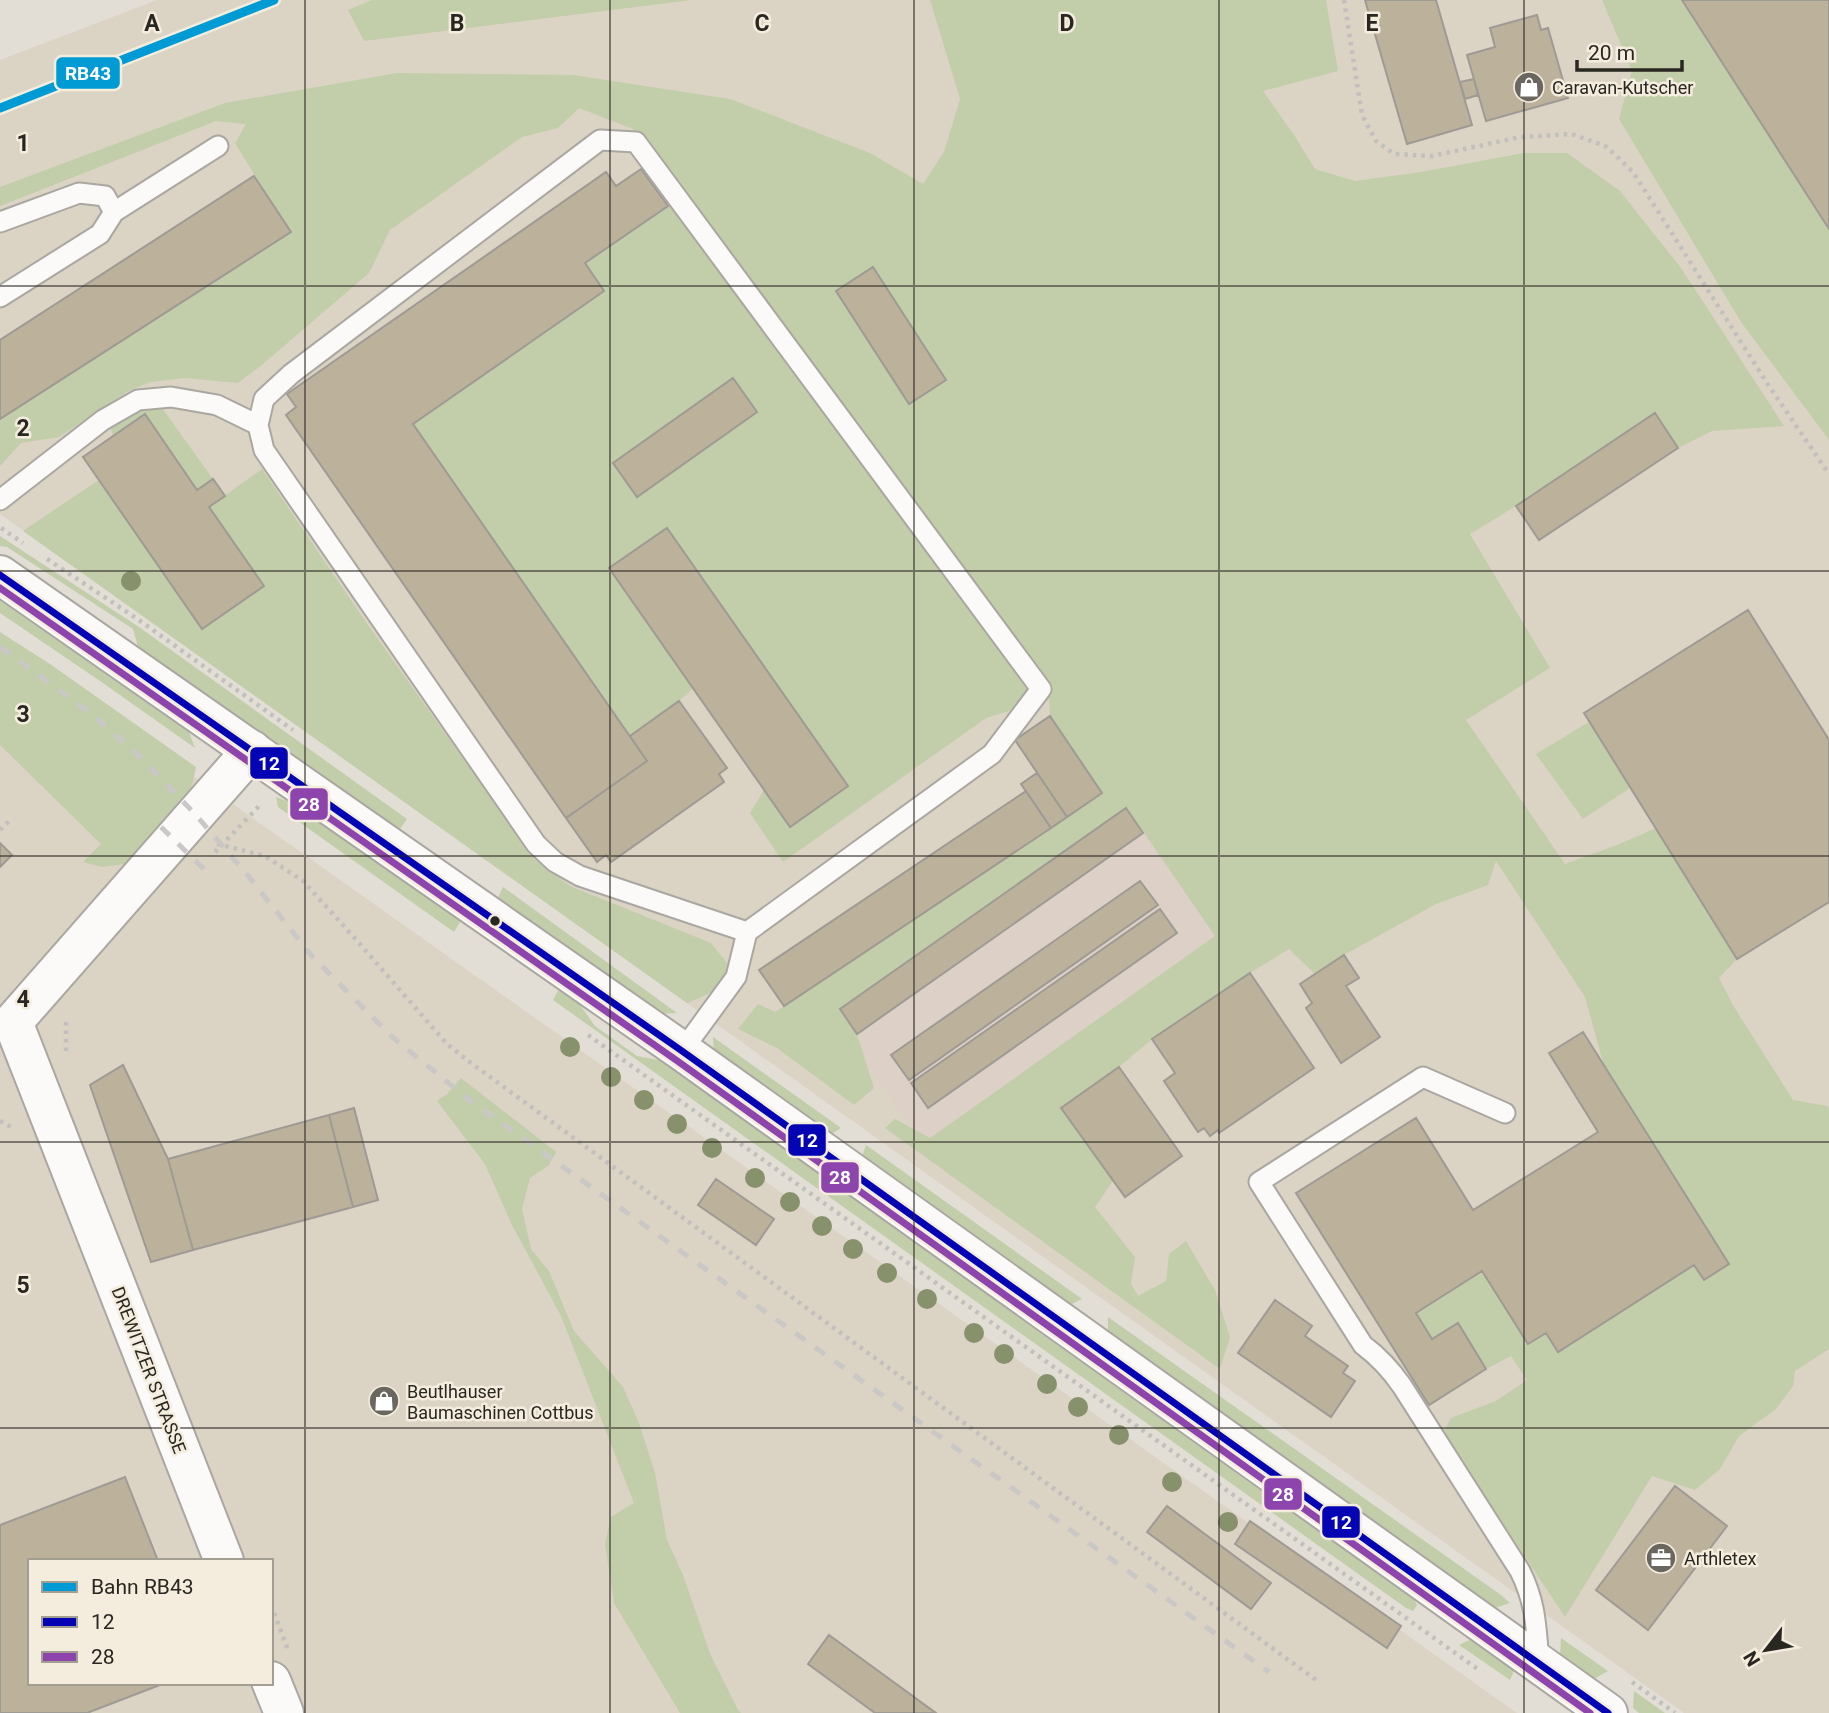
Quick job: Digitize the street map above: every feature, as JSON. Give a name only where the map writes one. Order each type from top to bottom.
[{"type":"street","points":[[0,575],[682,1052],[1608,1713]]},
{"type":"street","name":"DREWITZER STRASSE","points":[[223,1559],[6,1029],[252,750]]},
{"type":"street","points":[[273,1685],[284,1713]]},
{"type":"lane","points":[[682,1052],[736,977],[747,933],[992,754],[1041,689],[636,142],[600,139],[291,374],[264,399],[258,425],[264,450],[536,844],[555,862],[579,876],[747,933]]},
{"type":"lane","points":[[0,297],[100,234],[114,212],[218,146]]},
{"type":"lane","points":[[0,222],[79,193],[105,196],[114,212]]},
{"type":"lane","points":[[0,500],[103,420],[138,400],[171,397],[216,405],[258,425]]},
{"type":"lane","points":[[1505,1113],[1423,1077],[1259,1182],[1363,1345],[1391,1370],[1402,1386],[1520,1570],[1535,1613],[1539,1663]]},
{"type":"path","points":[[1344,0],[1362,115],[1376,141],[1394,154],[1432,156],[1521,137],[1573,134],[1607,147],[1633,172],[1767,383],[1829,474]]},
{"type":"path","points":[[208,859],[262,802],[227,778]]},
{"type":"path","points":[[0,830],[12,818]]},
{"type":"path","points":[[179,832],[265,856],[303,881],[447,1044],[471,1063],[1317,1681]]},
{"type":"path","points":[[66,1054],[66,1024],[72,1009]]},
{"type":"path","points":[[578,1027],[1487,1676]]},
{"type":"shaded area","points":[[157,0],[1829,0],[1829,1713],[1684,1713],[0,514],[0,60]]},
{"type":"shaded area","points":[[0,635],[179,766],[1517,1713],[0,1713]]},
{"type":"shaded area","points":[[1127,795],[1230,940],[929,1152],[827,1007]]},
{"type":"green space","points":[[372,0],[692,0],[364,41],[348,10]]},
{"type":"green space","points":[[930,0],[1326,0],[1338,71],[1263,91],[1315,169],[1355,181],[1524,153],[1567,153],[1620,191],[1681,268],[1784,426],[1712,431],[1678,448],[1655,413],[1470,534],[1550,668],[1466,720],[1565,864],[1656,828],[1737,959],[1719,978],[1734,1007],[1793,1100],[1827,1106],[1829,1109],[1829,1349],[1795,1371],[1793,1386],[1776,1409],[1739,1436],[1720,1469],[1695,1490],[1652,1476],[1565,1617],[1443,1433],[1451,1418],[1496,1401],[1527,1380],[1511,1356],[1486,1369],[1458,1323],[1432,1339],[1416,1313],[1482,1271],[1528,1344],[1546,1333],[1558,1351],[1694,1265],[1704,1280],[1729,1264],[1604,1066],[1585,997],[1496,861],[1488,885],[1436,904],[1315,974],[1289,949],[1152,1039],[1119,1067],[1062,1108],[1113,1181],[1095,1207],[1135,1257],[1131,1284],[1138,1296],[1166,1281],[1169,1254],[1186,1241],[1215,1290],[1230,1337],[1220,1369],[885,1128],[895,1119],[930,1138],[1215,936],[1127,808],[840,1009],[857,1034],[874,1088],[854,1105],[777,1048],[738,1029],[758,1004],[775,1012],[1102,793],[1050,716],[1049,699],[986,718],[783,862],[750,813],[764,790],[790,827],[848,786],[667,528],[609,568],[693,688],[630,736],[413,424],[604,291],[585,263],[668,206],[633,129],[579,108],[558,128],[522,137],[390,230],[369,273],[238,383],[186,378],[150,382],[127,392],[59,437],[21,443],[0,466],[0,419],[290,232],[235,143],[246,124],[216,121],[0,206],[0,187],[225,103],[397,73],[573,75],[730,99],[870,153],[923,184],[944,152],[960,99]],"holes":[[[733,378],[756,412],[636,496],[613,463]]]},
{"type":"green space","points":[[1602,0],[1682,0],[1829,229],[1829,440],[1741,322],[1619,119],[1632,71]]},
{"type":"green space","points":[[146,404],[162,408],[213,479],[197,490],[145,414],[113,436],[110,426]]},
{"type":"green space","points":[[262,469],[361,615],[534,859],[570,886],[711,943],[727,963],[724,987],[687,1003],[23,531],[99,480],[202,629],[264,586],[209,507]]},
{"type":"green space","points":[[0,536],[139,627],[407,819],[398,832],[138,647],[133,629],[7,547],[0,546]]},
{"type":"green space","points":[[0,596],[176,717],[189,732],[195,748],[0,613]]},
{"type":"green space","points":[[0,632],[196,767],[188,794],[132,863],[102,867],[83,862],[101,844],[0,745]]},
{"type":"green space","points":[[1589,722],[1630,788],[1583,819],[1536,754]]},
{"type":"green space","points":[[276,797],[297,805],[462,919],[454,932],[278,807]]},
{"type":"green space","points":[[503,887],[677,1013],[657,1014],[497,900]]},
{"type":"green space","points":[[560,987],[578,1002],[595,1026],[637,1056],[664,1061],[1412,1594],[1417,1605],[1413,1611],[553,1000]]},
{"type":"green space","points":[[713,1037],[841,1128],[827,1137],[714,1056]]},
{"type":"green space","points":[[461,1078],[556,1152],[549,1165],[530,1178],[522,1209],[531,1249],[549,1271],[574,1331],[623,1387],[639,1423],[655,1473],[667,1540],[683,1575],[711,1656],[741,1713],[680,1713],[614,1603],[605,1544],[611,1517],[634,1503],[561,1316],[512,1225],[485,1164],[437,1101]]},
{"type":"green space","points":[[866,1145],[1082,1299],[1066,1307],[861,1160]]},
{"type":"green space","points":[[1108,1317],[1510,1603],[1495,1608],[1108,1335]]},
{"type":"green space","points":[[1474,1638],[1512,1664],[1514,1671],[1510,1680],[1459,1645]]},
{"type":"green space","points":[[1561,1638],[1608,1671],[1592,1680],[1560,1656]]},
{"type":"green space","points":[[1634,1691],[1665,1713],[1639,1713],[1633,1708]]},
{"type":"building","points":[[1365,0],[1436,0],[1472,125],[1407,144]]},
{"type":"building","points":[[1682,0],[1829,0],[1829,229]]},
{"type":"building","points":[[1537,15],[1541,30],[1548,28],[1568,98],[1486,121],[1467,55],[1495,47],[1490,28]]},
{"type":"building","points":[[1474,79],[1478,95],[1465,99],[1460,82]]},
{"type":"building","points":[[641,169],[668,206],[585,263],[604,291],[413,424],[647,761],[566,818],[286,415],[296,407],[287,394],[606,172],[616,186]]},
{"type":"building","points":[[254,176],[291,232],[0,419],[0,340]]},
{"type":"building","points":[[873,267],[946,380],[909,404],[836,291]]},
{"type":"building","points":[[733,378],[757,412],[637,497],[613,463]]},
{"type":"building","points":[[1655,413],[1678,448],[1539,540],[1516,506]]},
{"type":"building","points":[[145,414],[197,490],[213,479],[225,496],[209,507],[264,586],[202,629],[83,457]]},
{"type":"building","points":[[667,528],[848,786],[790,827],[609,568]]},
{"type":"building","points":[[1748,610],[1829,740],[1829,902],[1737,959],[1584,713]]},
{"type":"building","points":[[679,701],[727,768],[719,774],[724,782],[611,862],[606,855],[597,862],[566,818],[647,761],[630,736]]},
{"type":"building","points":[[1050,716],[1102,793],[1067,817],[1015,740]]},
{"type":"building","points":[[1037,773],[1067,817],[1051,828],[1021,784]]},
{"type":"building","points":[[1026,791],[1051,828],[784,1006],[759,970]]},
{"type":"building","points":[[1126,808],[1143,833],[857,1034],[840,1009]]},
{"type":"building","points":[[0,843],[12,855],[0,867]]},
{"type":"building","points":[[1140,881],[1158,905],[909,1080],[891,1055]]},
{"type":"building","points":[[1160,909],[1177,933],[928,1108],[911,1083]]},
{"type":"building","points":[[1344,955],[1359,978],[1346,986],[1380,1037],[1341,1063],[1306,1008],[1312,1003],[1300,984]]},
{"type":"building","points":[[1250,973],[1314,1068],[1219,1133],[1218,1130],[1210,1136],[1204,1128],[1198,1132],[1164,1081],[1175,1073],[1152,1039]]},
{"type":"building","points":[[1583,1032],[1729,1264],[1704,1280],[1694,1265],[1558,1352],[1546,1333],[1528,1344],[1482,1271],[1416,1313],[1432,1339],[1458,1323],[1486,1369],[1429,1405],[1296,1193],[1416,1118],[1473,1210],[1598,1132],[1549,1053]]},
{"type":"building","points":[[123,1065],[168,1159],[193,1250],[151,1262],[90,1085]]},
{"type":"building","points":[[1119,1067],[1182,1156],[1125,1197],[1061,1108]]},
{"type":"building","points":[[354,1108],[378,1200],[353,1207],[329,1115]]},
{"type":"building","points":[[329,1115],[353,1207],[193,1250],[168,1159]]},
{"type":"building","points":[[716,1179],[774,1219],[756,1245],[698,1205]]},
{"type":"building","points":[[1275,1300],[1312,1326],[1305,1336],[1348,1366],[1343,1373],[1355,1381],[1331,1417],[1238,1353]]},
{"type":"building","points":[[125,1477],[157,1559],[28,1559],[28,1685],[160,1685],[87,1713],[0,1713],[0,1525]]},
{"type":"building","name":"Arthletex","points":[[1675,1486],[1727,1526],[1648,1630],[1596,1590]]},
{"type":"building","points":[[1167,1506],[1271,1583],[1251,1609],[1147,1532]]},
{"type":"building","points":[[1250,1521],[1401,1626],[1387,1648],[1235,1544]]},
{"type":"building","points":[[829,1635],[936,1713],[875,1713],[808,1664]]},
{"type":"railway","points":[[0,647],[93,715],[140,757],[195,814],[311,955],[391,1036],[468,1099],[1269,1672]]},
{"type":"railway","points":[[161,827],[210,875]]},
{"type":"rail line","name":"RB43","points":[[0,108],[274,0]]},
{"type":"transit line","name":"12","points":[[0,575],[682,1051],[1608,1713]]},
{"type":"transit line","name":"28","points":[[0,588],[676,1060],[1590,1713]]},
{"type":"place","name":"Caravan-Kutscher","points":[[1529,87]]},
{"type":"place","name":"Beutlhauser Baumaschinen Cottbus","points":[[384,1401]]},
{"type":"place","name":"Arthletex","points":[[1661,1558]]}]
